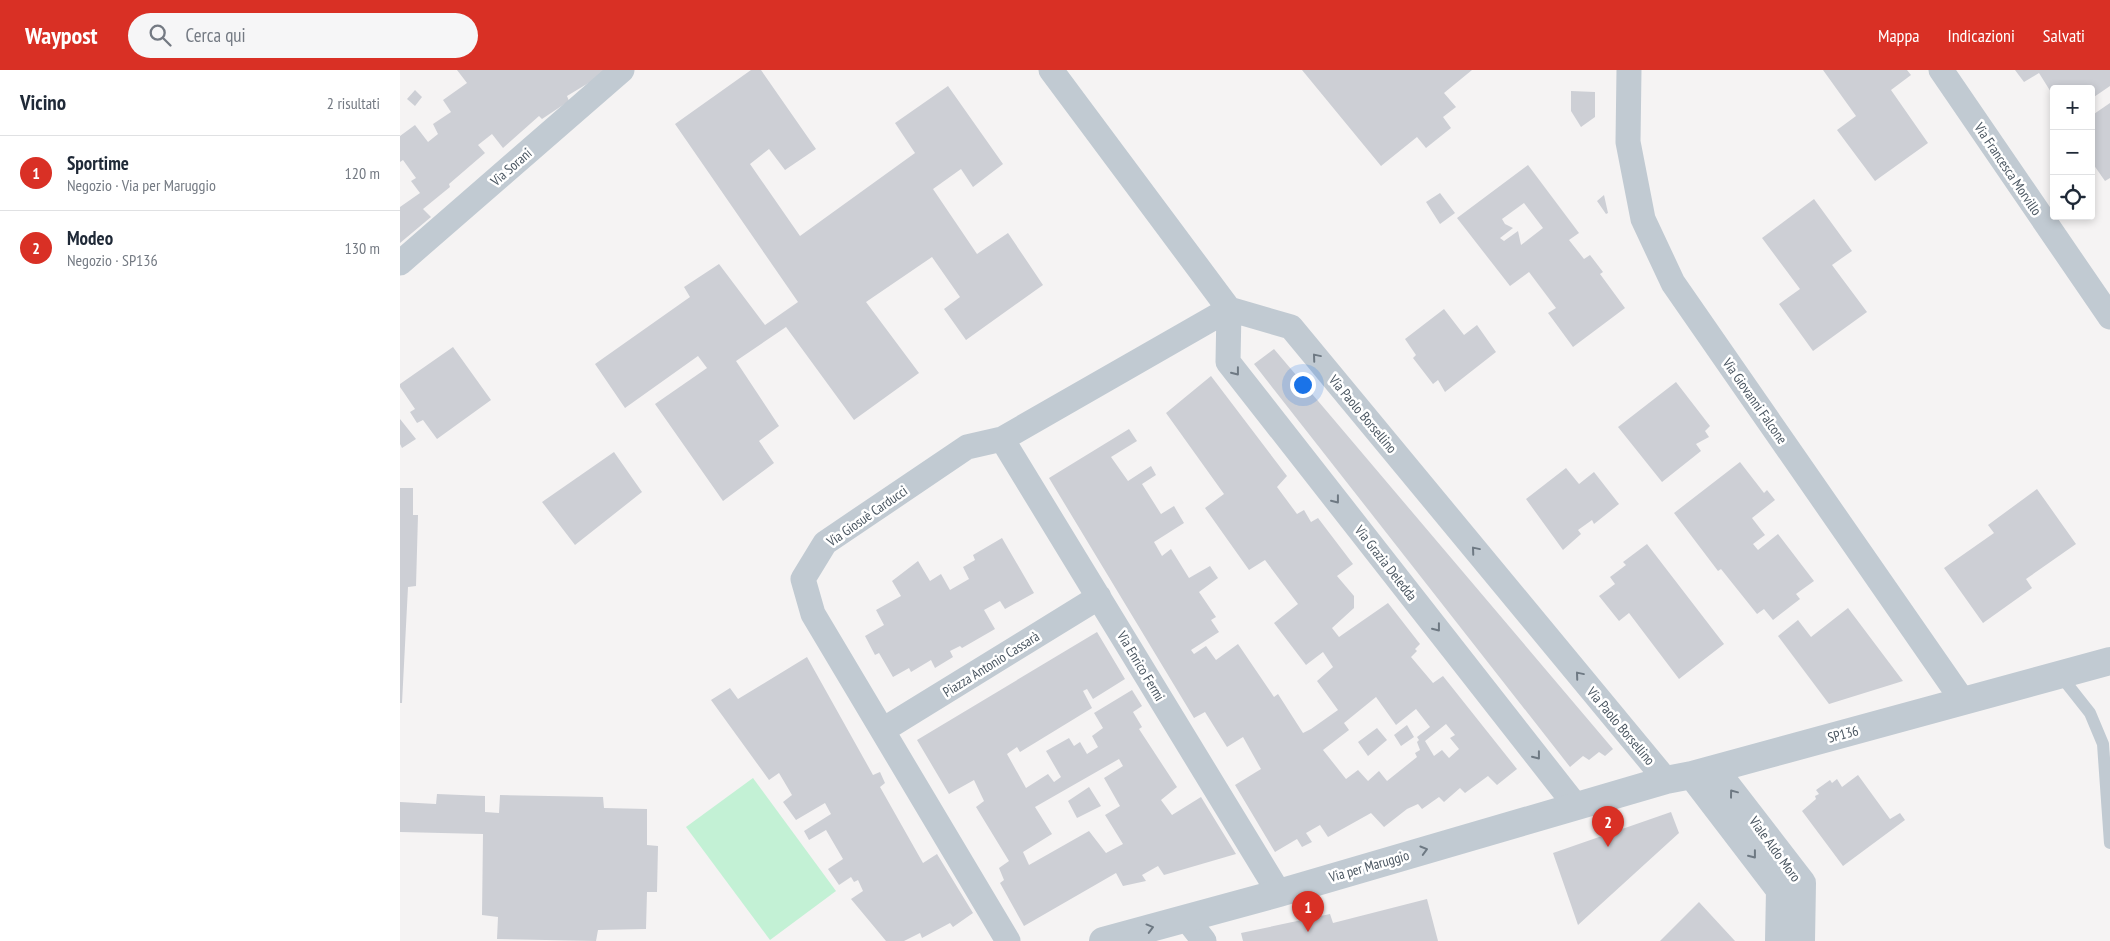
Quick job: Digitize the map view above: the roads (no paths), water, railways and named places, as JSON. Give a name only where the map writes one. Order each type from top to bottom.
[{"type":"street","name":"Via Sorani","points":[[400,263],[622,70]]},
{"type":"street","points":[[1051,70],[1229,309]]},
{"type":"street","name":"Via Giovanni Falcone","points":[[1630,70],[1628,142],[1643,219],[1673,283],[1963,701]]},
{"type":"street","name":"Via Francesca Morvillo","points":[[1940,70],[2110,317]]},
{"type":"street","name":"Via Giosuè Carducci","points":[[1008,941],[813,614],[803,579],[824,543],[967,447],[1002,439],[1229,309]]},
{"type":"street","name":"Via Paolo Borsellino","points":[[1229,309],[1291,327],[1691,775]]},
{"type":"street","name":"Via Grazia Deledda","points":[[1229,309],[1228,362],[1576,806]]},
{"type":"street","name":"Via Enrico Fermi","points":[[1002,439],[1279,893]]},
{"type":"street","name":"Piazza Antonio Cassarà","points":[[883,730],[1099,597]]},
{"type":"street","name":"SP136","points":[[1576,806],[2110,661]]},
{"type":"street","name":"Viale Aldo Moro","points":[[1691,775],[1780,890],[1779,941]]},
{"type":"street","name":"Viale Aldo Moro","points":[[1691,775],[1802,883],[1801,941]]},
{"type":"street","name":"Via per Maruggio","points":[[1103,941],[1184,930],[1279,893],[1576,806]]},
{"type":"street","points":[[1184,930],[1204,941]]},
{"type":"lane","points":[[2060,675],[2090,713],[2107,744],[2110,843]]},
{"type":"place","name":"Modeo","points":[[1608,847]]},
{"type":"place","name":"Sportime","points":[[1308,932]]}]
